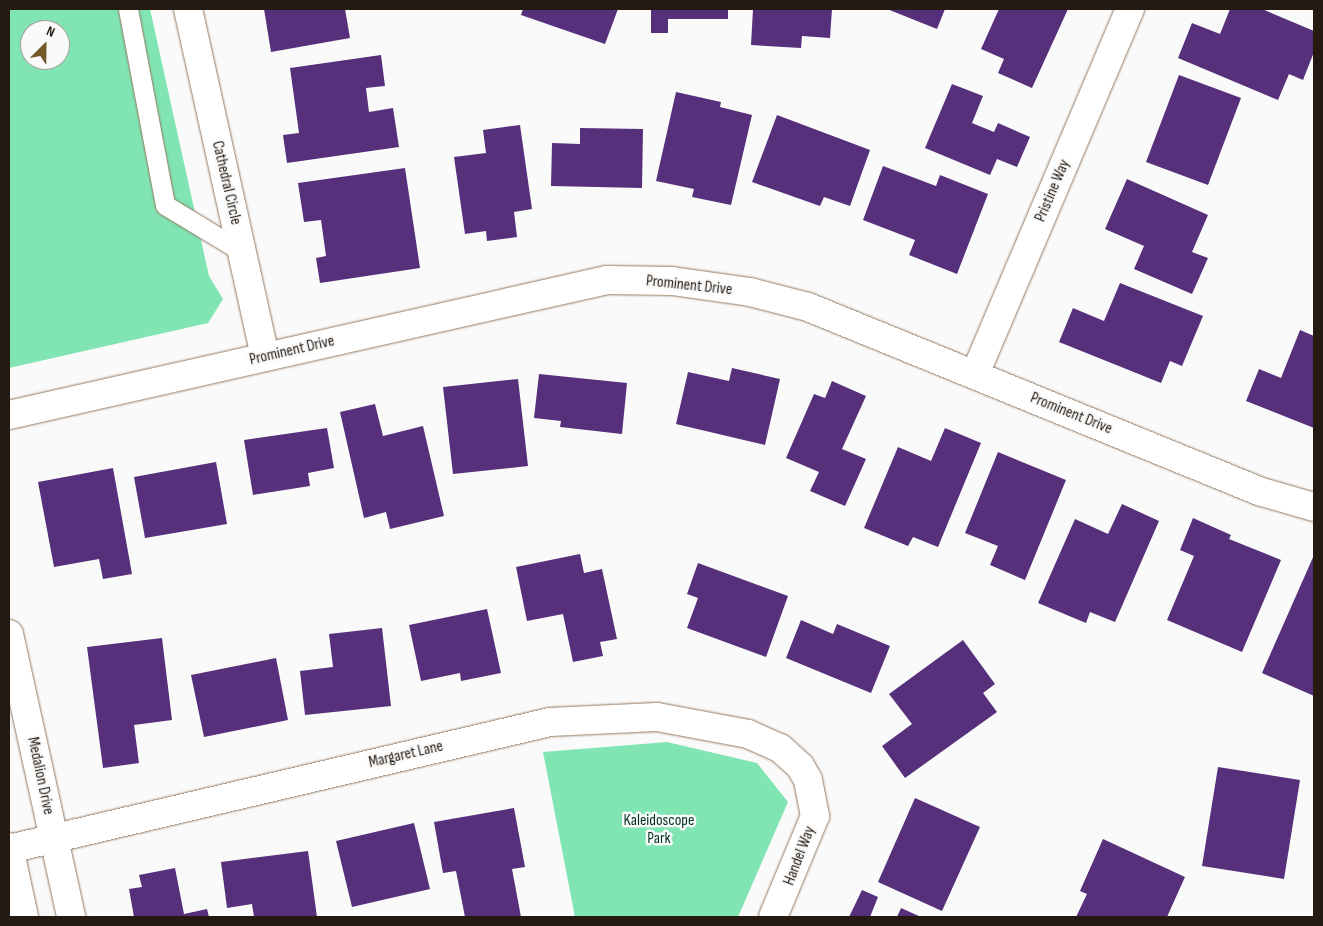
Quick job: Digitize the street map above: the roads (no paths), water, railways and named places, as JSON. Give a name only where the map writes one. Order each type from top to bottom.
[{"type":"street","name":"Cathedral Circle","points":[[188,9],[265,357]]},
{"type":"street","name":"Pristine Way","points":[[975,374],[1130,9]]},
{"type":"street","name":"Prominent Drive","points":[[9,415],[607,280],[672,281],[750,292],[808,307],[1262,492],[1314,507]]},
{"type":"street","name":"Medalion Drive","points":[[9,634],[70,917]]},
{"type":"street","name":"Margaret Lane","points":[[9,848],[53,836],[550,722],[657,717],[748,734],[780,748],[800,766]]},
{"type":"street","name":"Handel Way","points":[[774,917],[815,816],[808,780],[800,766]]},
{"type":"street","points":[[9,848],[24,917]]},
{"type":"lane","points":[[128,9],[165,205],[241,251]]},
{"type":"park label","name":"Kaleidoscope Park","points":[[659,830]]}]
